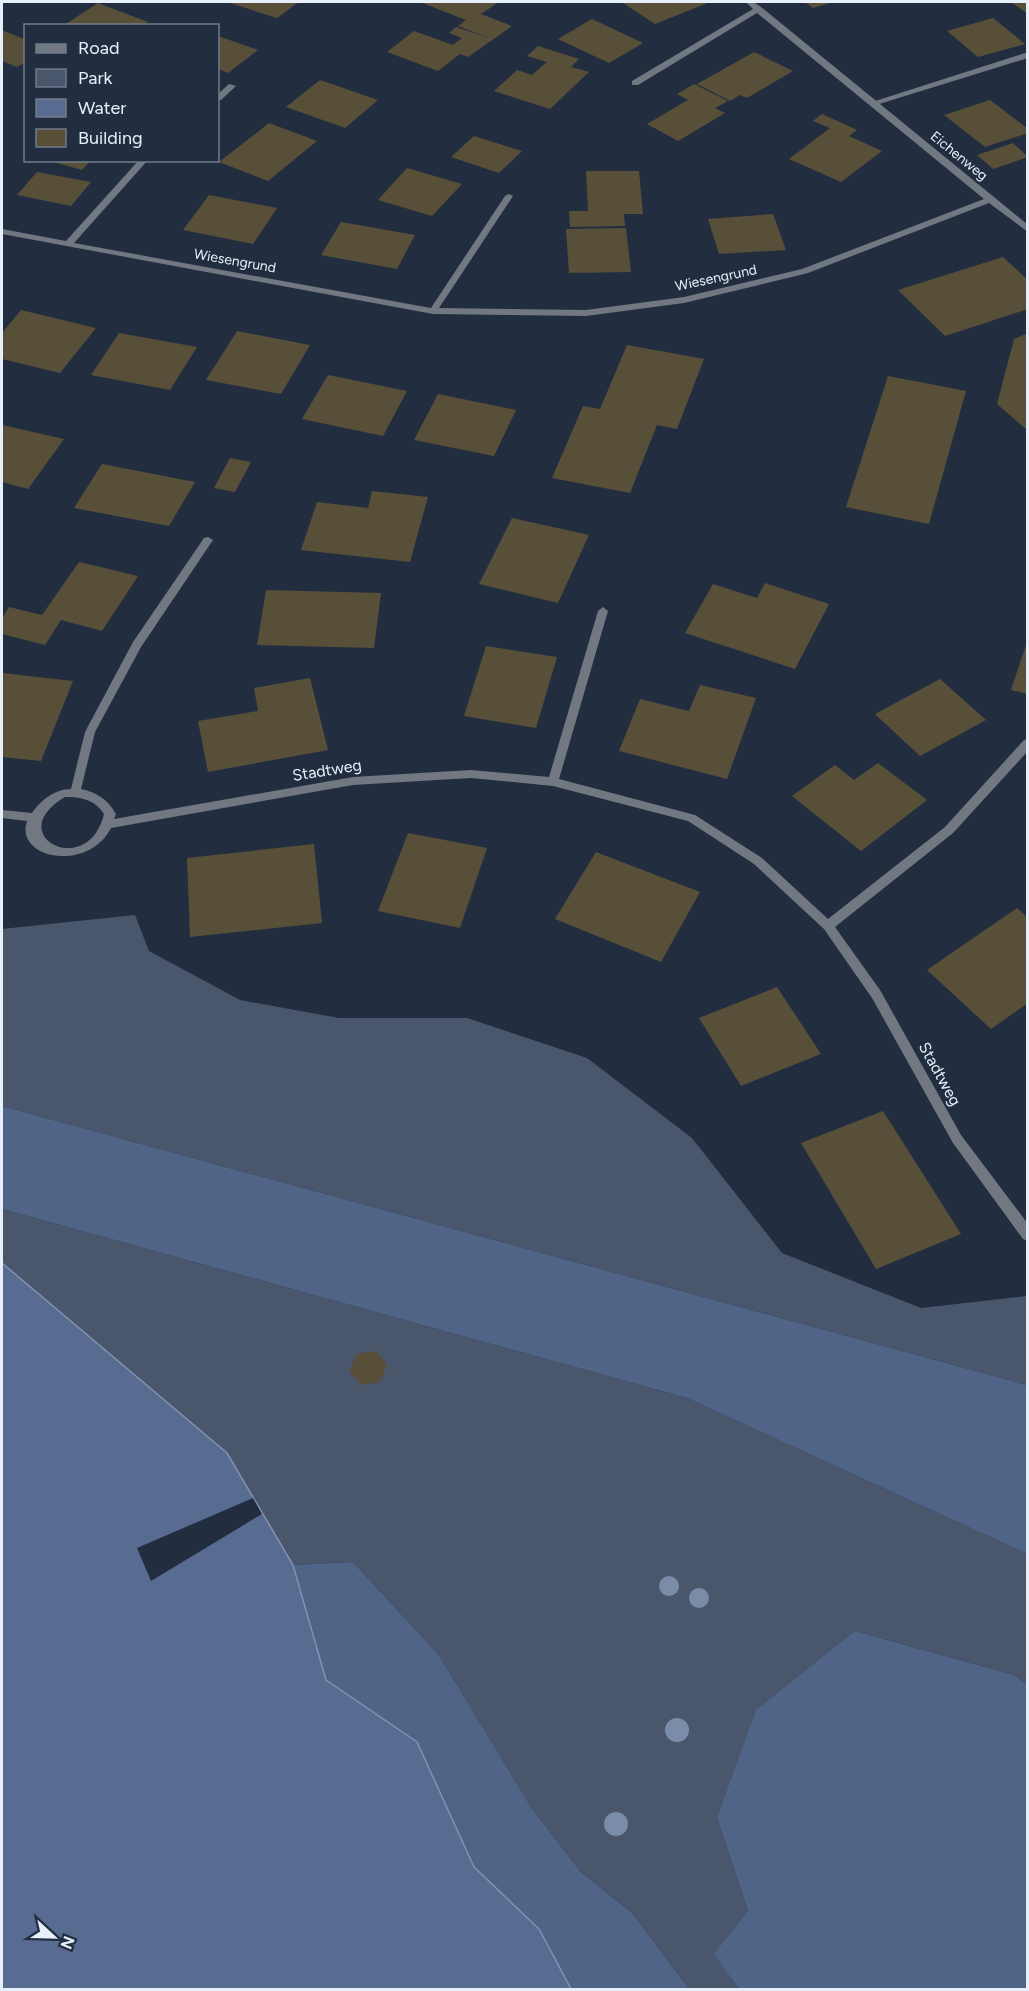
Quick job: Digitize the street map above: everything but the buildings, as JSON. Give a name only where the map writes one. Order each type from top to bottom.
[{"type":"street","name":"Eichenweg","points":[[749,2],[1028,230]]},
{"type":"street","points":[[635,83],[758,9]]},
{"type":"street","points":[[873,103],[1028,55]]},
{"type":"street","points":[[219,97],[232,86]]},
{"type":"street","points":[[67,244],[142,162]]},
{"type":"street","points":[[433,311],[509,196]]},
{"type":"street","name":"Wiesengrund","points":[[2,232],[433,311],[586,312],[684,300],[805,271],[991,200]]},
{"type":"street","points":[[75,793],[90,732],[137,645],[208,540]]},
{"type":"street","points":[[553,782],[603,611]]},
{"type":"street","points":[[828,926],[950,830],[1028,743]]},
{"type":"street","name":"Stadtweg","points":[[109,824],[353,781],[471,774],[553,782],[691,818],[758,861],[828,926],[876,994],[957,1139],[1028,1235]]},
{"type":"street","points":[[75,793],[87,794],[105,805],[110,814],[109,824],[104,834],[83,849],[56,852],[38,843],[31,826],[33,818],[45,803],[54,797],[75,793]]},
{"type":"street","points":[[2,814],[33,818]]},
{"type":"green space","points":[[135,915],[149,951],[240,1000],[339,1018],[467,1018],[587,1058],[692,1138],[782,1253],[921,1308],[1027,1296],[1027,1385],[2,1106],[2,929]]},
{"type":"green space","points":[[2,1209],[687,1398],[1027,1554],[1027,1685],[1014,1675],[855,1631],[717,1818],[748,1911],[715,1954],[739,1989],[689,1989],[633,1914],[580,1871],[531,1807],[439,1655],[353,1562],[293,1565],[227,1453],[2,1263]]},
{"type":"shaded area","points":[[2,1106],[1027,1385],[1027,1554],[687,1398],[2,1209]]},
{"type":"shaded area","points":[[353,1562],[439,1655],[531,1807],[580,1871],[633,1914],[689,1989],[571,1989],[539,1929],[474,1868],[417,1742],[326,1680],[293,1565]]},
{"type":"shaded area","points":[[855,1631],[1014,1675],[1027,1685],[1027,1989],[739,1989],[714,1954],[748,1911],[717,1818],[756,1710]]},
{"type":"water","points":[[2,1263],[227,1453],[293,1565],[326,1680],[417,1742],[474,1867],[539,1929],[571,1989],[2,1989]]},
{"type":"pier","points":[[253,1498],[262,1514],[151,1581],[137,1548]]}]
